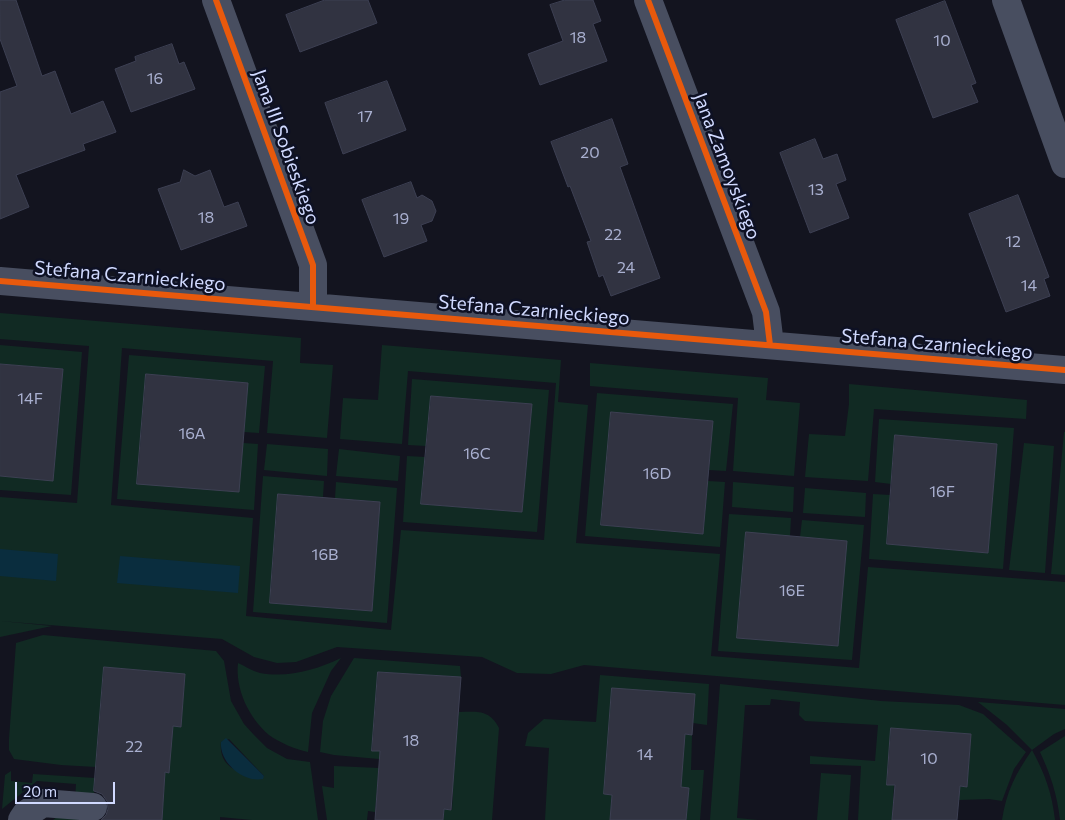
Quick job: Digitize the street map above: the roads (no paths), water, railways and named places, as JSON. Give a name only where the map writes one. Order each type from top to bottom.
[{"type":"street","name":"Jana III Sobieskiego","points":[[216,0],[313,265],[313,306]]},
{"type":"street","name":"Jana Zamoyskiego","points":[[648,0],[766,312],[770,345]]},
{"type":"street","points":[[1006,0],[1065,164]]},
{"type":"street","name":"Stefana Czarnieckiego","points":[[0,281],[1065,370]]},
{"type":"street","points":[[22,820],[26,814],[43,803],[93,807]]},
{"type":"water","points":[[0,549],[58,554],[56,581],[0,576]]},
{"type":"water","points":[[120,556],[240,566],[238,593],[117,583]]},
{"type":"water","points":[[226,738],[264,776],[263,779],[248,778],[228,764],[221,749],[221,742]]}]
